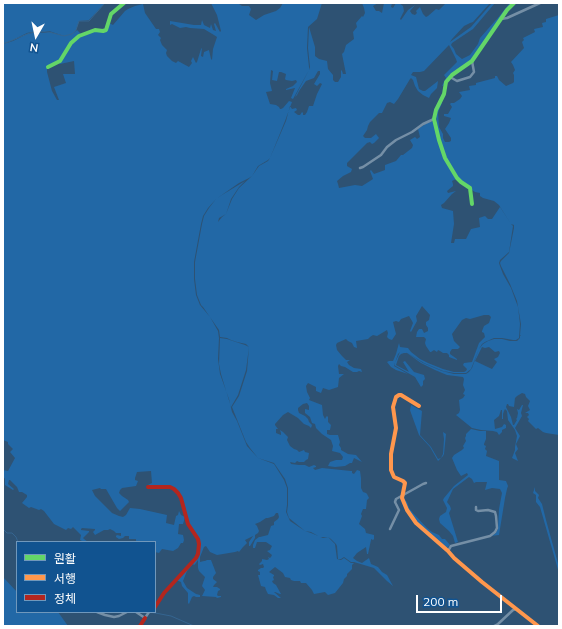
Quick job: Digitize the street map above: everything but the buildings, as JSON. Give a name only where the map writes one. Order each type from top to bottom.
[{"type":"street","points":[[48,67],[60,61],[71,43],[79,36],[95,30],[106,30],[111,14],[124,3]]},
{"type":"street","points":[[472,204],[470,188],[457,178],[445,158],[434,119],[438,105],[444,94],[446,82],[455,72],[472,61],[507,10],[514,3]]},
{"type":"street","points":[[501,19],[507,18],[540,3]]},
{"type":"street","points":[[450,77],[455,80],[470,77],[474,70],[472,61]]},
{"type":"street","points":[[360,168],[381,155],[387,147],[396,140],[434,119]]},
{"type":"street","points":[[420,406],[399,395],[396,397],[393,407],[396,431],[390,454],[391,470],[394,477],[405,483],[402,495],[405,506],[412,518],[454,558],[538,626]]},
{"type":"street","points":[[390,529],[399,510],[395,502],[396,499],[426,483]]},
{"type":"street","points":[[148,487],[170,487],[178,493],[188,524],[198,539],[199,544],[196,558],[164,593],[156,605]]},
{"type":"street","points":[[448,551],[451,546],[490,536],[495,532],[497,528],[495,512],[488,510],[478,511],[476,510],[476,507]]},
{"type":"street","points":[[494,626],[513,610],[517,609]]},
{"type":"street","points":[[100,613],[114,617],[125,613]]},
{"type":"street","points":[[140,626],[147,614]]},
{"type":"shaded area","points":[[3,3],[105,3],[89,20],[79,21],[76,30],[72,34],[64,36],[49,31],[37,31],[27,33],[3,44]]},
{"type":"shaded area","points":[[211,3],[240,3],[239,4],[242,6],[249,6],[251,9],[249,15],[256,20],[264,15],[276,11],[283,3],[322,3],[317,19],[308,27],[307,48],[309,70],[293,99],[291,98],[295,88],[286,89],[293,86],[297,82],[296,80],[286,80],[286,74],[279,72],[277,81],[272,80],[273,71],[271,70],[270,83],[272,91],[266,92],[270,104],[276,105],[281,109],[289,101],[292,102],[270,158],[258,166],[252,176],[216,199],[203,216],[194,262],[194,279],[196,295],[200,305],[210,317],[218,331],[218,359],[220,374],[232,412],[247,446],[258,458],[274,464],[284,480],[287,488],[286,512],[290,521],[305,531],[323,538],[328,537],[335,544],[337,559],[341,560],[344,558],[351,563],[354,563],[352,565],[352,569],[335,593],[328,595],[325,592],[314,594],[306,583],[294,581],[285,577],[283,573],[275,567],[269,572],[274,575],[274,580],[272,581],[281,594],[274,592],[281,598],[268,594],[265,587],[261,586],[258,575],[260,575],[260,572],[258,570],[264,567],[263,564],[259,564],[262,559],[267,560],[269,559],[268,557],[271,557],[272,555],[267,551],[270,550],[272,546],[266,542],[257,542],[255,548],[253,548],[253,545],[255,540],[259,537],[268,535],[271,526],[274,525],[274,522],[279,517],[278,513],[255,524],[259,531],[258,533],[255,535],[255,538],[250,546],[249,542],[253,536],[245,540],[247,543],[239,552],[217,555],[210,552],[206,546],[204,547],[200,557],[200,562],[211,560],[216,573],[213,579],[217,582],[213,587],[220,589],[217,595],[221,597],[217,598],[202,596],[205,590],[202,586],[205,577],[199,571],[198,560],[187,571],[183,581],[187,588],[200,595],[200,597],[192,597],[189,604],[188,593],[182,586],[181,582],[176,580],[196,559],[199,542],[188,524],[181,497],[175,489],[170,487],[148,487],[148,485],[152,483],[151,471],[137,472],[135,480],[138,481],[136,486],[122,488],[120,490],[119,493],[129,502],[120,511],[106,489],[100,488],[92,490],[95,496],[112,513],[123,517],[130,508],[140,509],[167,515],[166,523],[174,525],[179,511],[181,515],[185,517],[183,524],[179,524],[178,534],[183,535],[184,540],[178,548],[173,551],[162,549],[159,553],[156,552],[156,541],[136,541],[136,539],[129,539],[129,536],[119,539],[116,536],[121,536],[121,533],[116,533],[110,529],[104,530],[95,535],[93,532],[95,529],[82,528],[81,530],[89,532],[83,538],[87,541],[82,541],[80,540],[81,535],[73,527],[66,530],[54,524],[41,509],[29,508],[22,503],[27,495],[19,492],[17,487],[10,480],[8,484],[14,489],[13,490],[5,485],[5,479],[3,476],[3,470],[8,471],[15,458],[10,452],[13,449],[8,442],[3,440],[3,44],[27,34],[37,32],[49,32],[64,36],[72,34],[77,30],[81,34],[71,43],[57,63],[47,67],[52,91],[57,100],[59,100],[54,87],[66,83],[63,74],[75,74],[74,61],[59,63],[72,44],[80,36],[89,32],[106,31],[109,23],[113,25],[128,9],[143,4],[145,13],[156,29],[159,29],[160,32],[158,35],[161,38],[160,40],[162,45],[167,50],[167,56],[176,63],[178,61],[189,67],[192,63],[191,61],[193,57],[196,63],[197,62],[202,48],[201,56],[203,57],[204,52],[209,50],[212,60],[213,49],[217,37],[204,29],[186,27],[180,28],[172,24],[170,25],[170,21],[201,25],[202,20],[204,25],[210,28],[211,24],[213,30],[216,31],[215,23],[220,32],[217,15]]},
{"type":"shaded area","points":[[362,3],[378,3],[373,6],[376,11],[382,13],[384,3],[392,3],[391,7],[393,8],[396,3],[399,3],[403,6],[404,11],[400,19],[401,20],[408,10],[415,5],[410,11],[412,14],[415,15],[417,13],[416,11],[420,7],[426,17],[436,9],[439,10],[446,3],[490,3],[473,22],[464,26],[450,42],[471,27],[492,3],[495,3],[473,29],[452,43],[451,45],[456,54],[462,59],[470,55],[478,44],[480,38],[509,4],[513,3],[472,60],[458,69],[445,85],[442,86],[446,78],[444,75],[457,62],[449,45],[424,71],[413,72],[411,75],[416,77],[419,89],[425,91],[438,81],[437,88],[429,98],[418,91],[411,78],[394,104],[390,102],[387,103],[382,113],[379,113],[370,122],[363,136],[365,138],[371,138],[376,134],[379,138],[372,144],[370,142],[367,143],[347,163],[347,166],[352,169],[351,172],[337,181],[339,188],[355,185],[362,186],[373,179],[371,170],[374,174],[385,170],[385,165],[396,161],[401,155],[412,148],[413,145],[410,140],[415,137],[417,139],[420,137],[418,129],[427,123],[434,121],[441,147],[456,179],[452,181],[453,186],[447,191],[448,193],[456,191],[441,205],[442,208],[453,211],[454,224],[451,243],[454,243],[455,239],[466,239],[471,229],[480,227],[479,218],[485,216],[488,219],[492,219],[500,207],[513,226],[509,252],[500,260],[499,263],[518,307],[520,324],[519,338],[513,340],[494,338],[485,342],[479,349],[471,369],[466,373],[454,373],[443,371],[424,363],[404,351],[398,354],[394,366],[408,374],[396,370],[387,362],[393,361],[399,343],[400,347],[408,348],[420,359],[428,363],[454,372],[464,372],[467,369],[463,365],[464,363],[472,362],[479,343],[485,337],[482,331],[484,326],[489,323],[491,317],[489,315],[470,319],[466,318],[462,320],[452,334],[454,341],[460,347],[458,349],[452,349],[450,354],[457,360],[449,357],[447,353],[443,353],[438,350],[437,352],[434,350],[430,352],[425,343],[426,339],[424,337],[416,337],[419,329],[422,329],[424,333],[428,331],[426,322],[429,320],[430,315],[422,306],[416,316],[417,321],[411,332],[413,323],[409,316],[401,319],[399,322],[393,322],[396,334],[392,340],[387,337],[387,330],[377,336],[373,335],[368,339],[356,341],[357,348],[346,339],[337,343],[337,350],[346,360],[350,360],[347,362],[349,365],[354,368],[361,369],[362,372],[353,372],[339,364],[339,374],[344,374],[339,378],[338,387],[329,390],[323,388],[321,393],[316,391],[316,387],[308,383],[306,386],[307,392],[310,398],[309,400],[322,405],[325,419],[327,416],[328,417],[328,422],[331,425],[330,430],[327,430],[327,434],[338,435],[341,450],[348,454],[356,455],[362,462],[354,458],[352,463],[345,466],[328,466],[330,462],[342,460],[343,457],[340,453],[332,451],[333,446],[331,440],[316,428],[310,417],[305,413],[305,409],[309,410],[307,403],[303,404],[298,408],[298,410],[299,413],[308,419],[312,425],[311,428],[288,412],[275,424],[278,429],[276,429],[276,433],[281,435],[280,430],[283,432],[288,437],[287,440],[290,446],[299,452],[304,450],[305,452],[309,453],[308,459],[304,462],[290,462],[291,464],[305,465],[309,467],[314,465],[316,466],[313,468],[315,470],[322,468],[352,471],[354,474],[357,470],[360,471],[361,488],[369,498],[367,500],[366,509],[363,509],[361,514],[362,516],[359,524],[365,529],[366,533],[374,535],[374,539],[371,539],[368,554],[366,547],[357,553],[353,558],[362,563],[369,558],[371,564],[378,567],[387,575],[393,586],[374,568],[351,562],[344,557],[338,559],[337,546],[331,539],[328,537],[320,537],[311,532],[305,531],[289,518],[287,512],[288,488],[285,479],[274,463],[258,458],[246,442],[232,407],[239,396],[247,371],[249,347],[246,344],[220,337],[219,330],[201,305],[197,295],[195,279],[195,262],[204,216],[216,199],[245,181],[239,187],[231,199],[226,214],[232,199],[239,188],[252,176],[259,166],[268,161],[270,158],[286,121],[290,106],[292,109],[296,108],[297,110],[294,112],[298,115],[302,112],[303,115],[305,115],[309,106],[313,106],[322,84],[320,83],[317,86],[314,84],[320,74],[320,71],[318,71],[314,78],[306,81],[295,97],[310,67],[308,48],[309,27],[315,47],[315,56],[319,59],[327,61],[328,69],[333,75],[333,80],[338,82],[341,77],[341,70],[343,74],[346,74],[342,54],[346,45],[354,39],[353,32],[357,27],[356,23],[365,13]]},
{"type":"shaded area","points":[[559,15],[559,435],[543,432],[538,428],[536,429],[528,421],[528,413],[525,413],[530,410],[528,406],[530,401],[525,394],[522,393],[517,396],[515,398],[514,407],[507,404],[506,407],[514,425],[517,420],[517,409],[519,410],[523,405],[521,413],[522,416],[515,428],[520,436],[516,444],[518,449],[515,453],[518,461],[512,458],[517,436],[508,420],[507,411],[505,409],[503,419],[501,410],[499,416],[494,420],[495,429],[502,427],[504,424],[506,425],[506,428],[502,430],[499,435],[497,432],[472,428],[456,415],[460,410],[459,400],[465,395],[463,394],[465,390],[463,385],[463,377],[447,375],[421,363],[407,353],[401,354],[396,365],[409,372],[403,362],[405,361],[414,372],[424,375],[425,379],[421,387],[415,377],[394,365],[400,352],[404,351],[423,363],[442,371],[454,374],[466,374],[472,368],[479,349],[483,344],[494,339],[517,341],[521,336],[521,324],[517,301],[500,263],[509,253],[514,225],[511,224],[499,205],[494,201],[483,198],[480,196],[480,193],[475,192],[460,180],[446,158],[439,139],[436,115],[441,102],[442,103],[438,113],[439,127],[445,142],[451,141],[451,138],[445,129],[451,118],[444,116],[444,114],[448,114],[452,107],[450,104],[451,103],[454,103],[460,99],[462,96],[459,92],[470,90],[469,86],[495,78],[495,76],[497,76],[506,86],[513,83],[513,73],[515,70],[511,62],[524,48],[522,42],[524,40],[523,38],[535,32],[534,29],[543,27],[542,23],[546,22],[546,19]],"holes":[[[482,347],[489,347],[495,352],[499,351],[500,353],[498,357],[494,359],[497,362],[492,369],[475,361]]]},
{"type":"shaded area","points":[[220,338],[249,347],[246,370],[238,395],[231,407],[219,364]]},
{"type":"shaded area","points":[[411,405],[422,411],[420,435],[431,447],[438,459],[441,458],[438,461],[430,447],[419,435],[410,410]]},
{"type":"shaded area","points":[[471,429],[486,431],[484,445],[486,446],[485,449],[487,451],[486,456],[499,461],[499,480],[506,481],[508,486],[499,535],[490,536],[495,534],[498,529],[499,509],[502,493],[500,489],[492,488],[485,490],[487,482],[474,483],[469,477],[453,489],[447,502],[451,509],[449,513],[458,542],[455,543],[453,536],[440,523],[439,519],[440,516],[446,512],[447,508],[443,500],[444,498],[454,486],[468,475],[467,473],[461,476],[452,458],[464,448],[463,446],[466,441],[466,434]]},
{"type":"shaded area","points":[[443,432],[446,434],[444,454],[441,458],[443,454]]},
{"type":"shaded area","points":[[535,487],[535,491],[539,495],[538,498],[542,504],[559,567],[559,573],[540,507],[536,502],[536,495],[533,493]]},
{"type":"shaded area","points":[[404,499],[409,508],[427,528],[439,535],[442,539],[445,539],[450,545],[447,548],[414,520]]},
{"type":"shaded area","points":[[3,577],[16,591],[16,613],[59,613],[68,626],[3,626]]},
{"type":"waterway","points":[[3,44],[37,31],[49,32],[64,36],[72,34],[76,30],[79,21],[89,21],[105,3]]},
{"type":"waterway","points":[[3,529],[7,533],[12,533],[18,541]]},
{"type":"waterway","points":[[155,613],[171,616],[194,626]]},
{"type":"traffic: fast","points":[[48,67],[60,61],[71,43],[79,36],[95,30],[106,30],[111,14],[124,3]]},
{"type":"traffic: fast","points":[[472,204],[470,188],[457,178],[445,158],[434,119],[436,110],[444,94],[446,82],[452,75],[472,61],[507,10],[514,3]]},
{"type":"traffic: slow","points":[[419,406],[399,395],[396,397],[393,407],[396,428],[391,454],[391,470],[394,477],[405,483],[402,498],[407,510],[416,523],[454,558],[538,626]]},
{"type":"traffic: jam","points":[[148,487],[170,487],[178,493],[181,498],[188,524],[198,539],[199,544],[196,558],[164,593],[156,605]]},
{"type":"traffic: jam","points":[[140,626],[145,618]]}]
